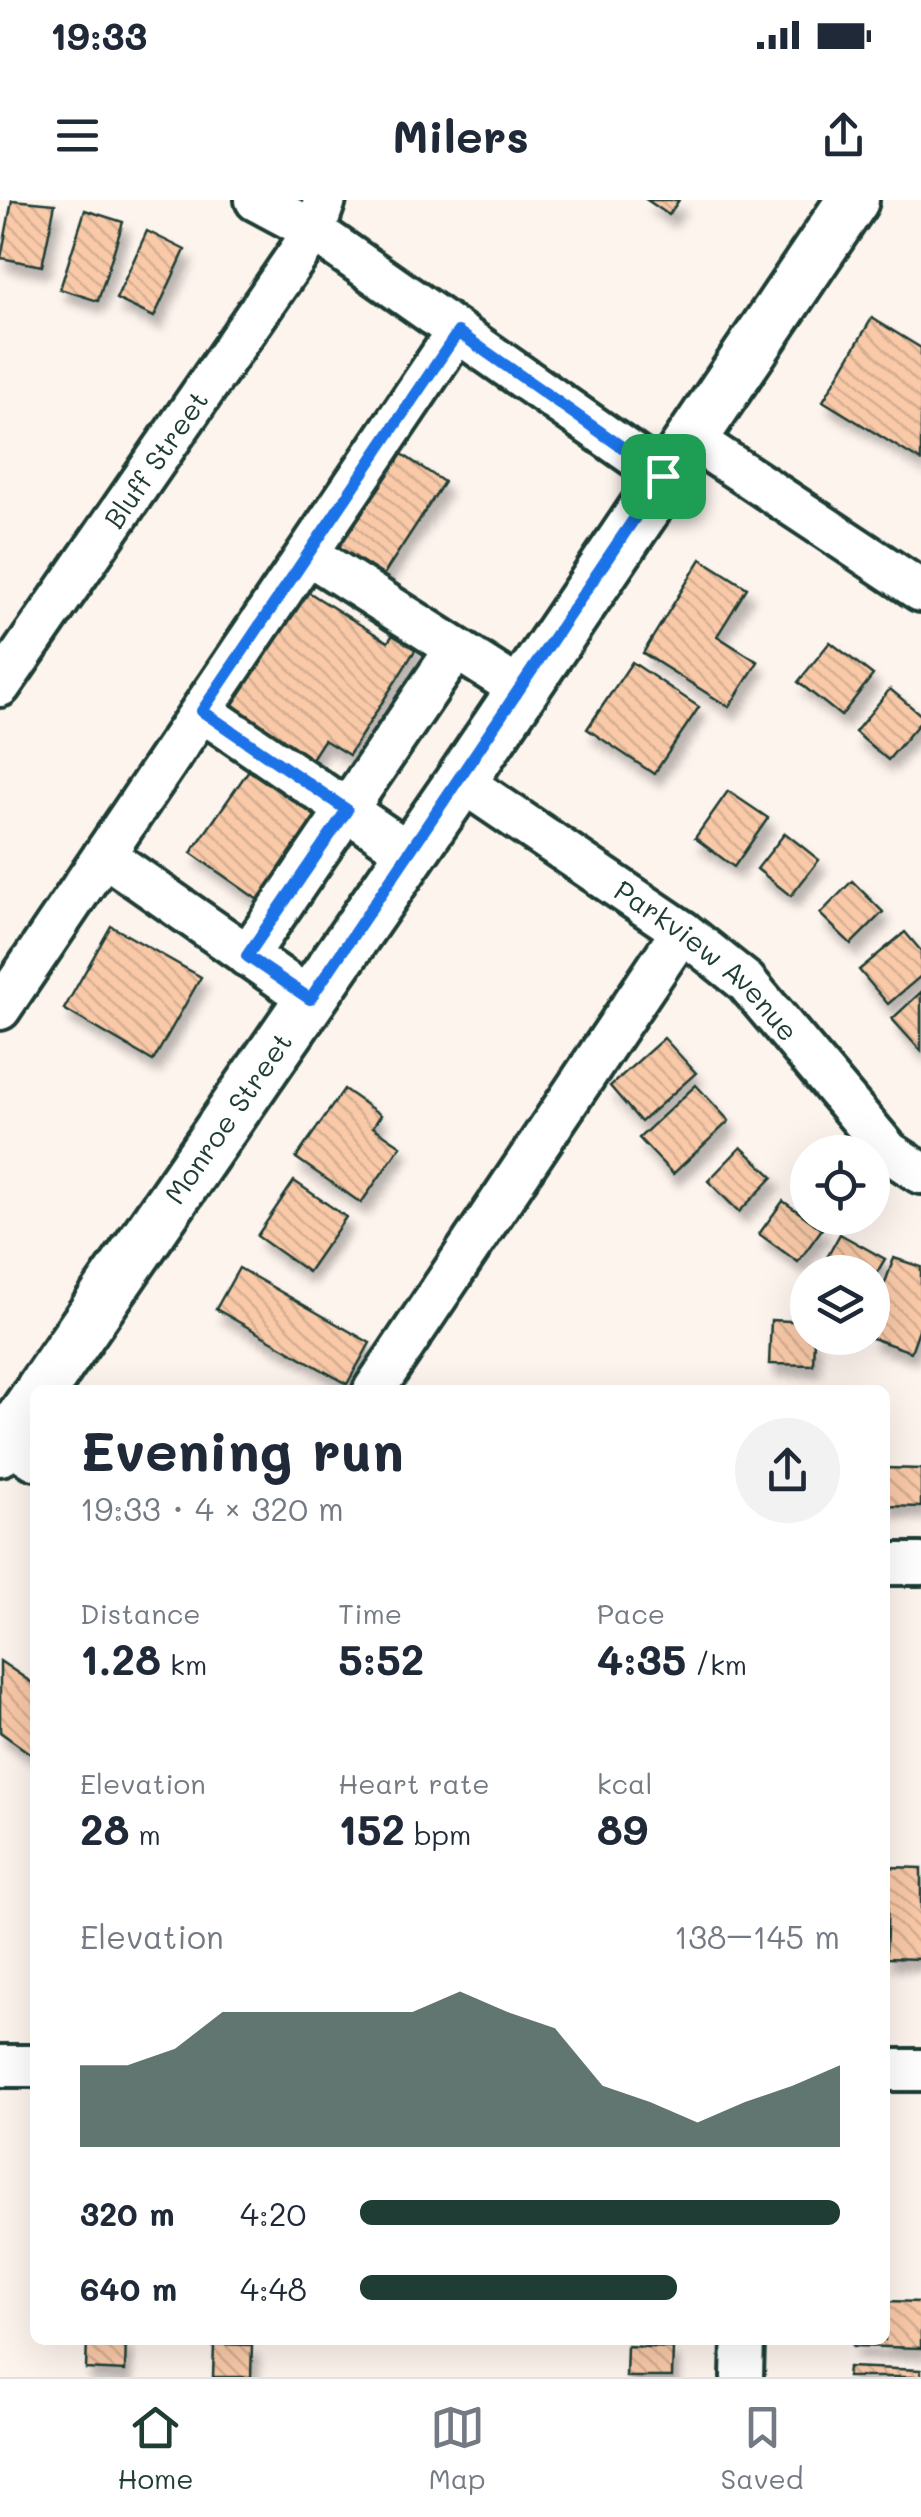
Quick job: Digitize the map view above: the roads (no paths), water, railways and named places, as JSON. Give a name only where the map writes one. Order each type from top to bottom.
[{"type":"main road","name":"Monroe Street","points":[[45,1385],[461,781],[853,200]]},
{"type":"street","points":[[256,200],[319,215],[458,332],[921,591]]},
{"type":"street","name":"Bluff Street","points":[[0,686],[319,215]]},
{"type":"street","points":[[0,1009],[458,332]]},
{"type":"street","points":[[308,554],[521,690]]},
{"type":"street","points":[[247,956],[456,650]]},
{"type":"street","points":[[202,711],[411,854]]},
{"type":"street","name":"Parkview Avenue","points":[[461,781],[682,931],[746,982],[890,1152],[921,1173]]},
{"type":"street","points":[[104,855],[310,999]]},
{"type":"street","points":[[377,1385],[682,931]]},
{"type":"street","points":[[890,1564],[921,1564]]},
{"type":"street","points":[[0,2066],[30,2066]]},
{"type":"street","points":[[890,2070],[921,2070]]},
{"type":"street","points":[[742,2377],[743,2345]]}]
